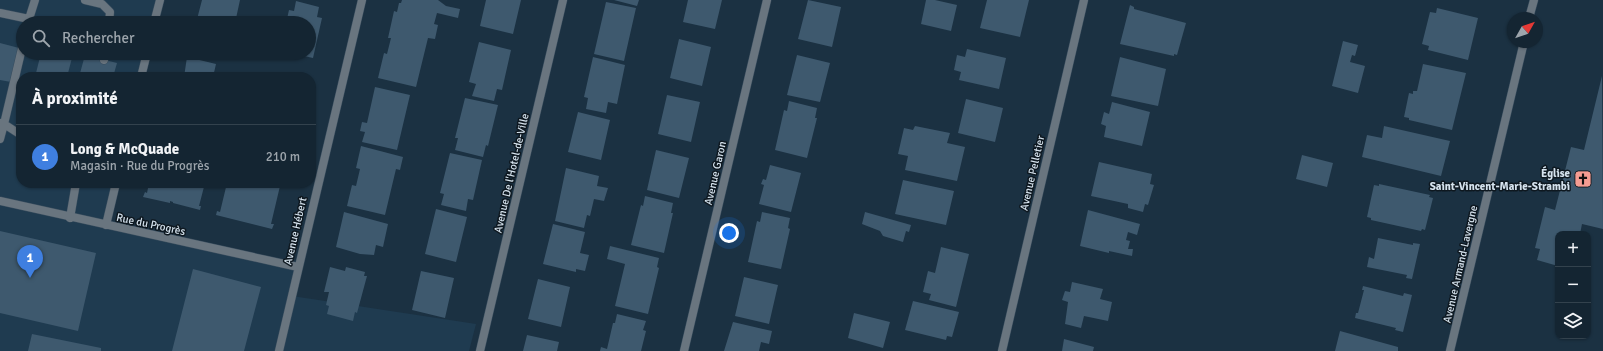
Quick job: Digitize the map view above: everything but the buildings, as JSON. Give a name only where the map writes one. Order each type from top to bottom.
[{"type":"street","points":[[29,16],[34,0]]},
{"type":"street","points":[[86,0],[102,4],[110,12],[110,16]]},
{"type":"street","points":[[156,16],[160,0]]},
{"type":"street","name":"Avenue Hébert","points":[[279,351],[362,0]]},
{"type":"street","name":"Avenue De l'Hotel-de-Ville","points":[[480,351],[563,0]]},
{"type":"street","name":"Avenue Garon","points":[[684,351],[766,0]]},
{"type":"street","name":"Avenue Pelletier","points":[[1002,351],[1084,0]]},
{"type":"street","points":[[1531,12],[1534,0]]},
{"type":"street","points":[[0,13],[16,18]]},
{"type":"street","name":"Avenue Armand-Lavergne","points":[[1450,351],[1523,48]]},
{"type":"street","points":[[0,139],[2,123],[19,60]]},
{"type":"street","points":[[142,72],[145,60]]},
{"type":"street","points":[[2,123],[16,132]]},
{"type":"street","points":[[70,218],[75,188]]},
{"type":"street","points":[[106,225],[115,188]]},
{"type":"street","name":"Rue du Progrès","points":[[0,201],[70,218],[298,267]]},
{"type":"shaded area","points":[[0,0],[160,0],[156,16],[16,16],[16,60],[145,60],[142,72],[16,72],[16,188],[115,188],[106,225],[298,267],[292,296],[476,324],[469,351],[0,351]]},
{"type":"place","name":"Église Saint-Vincent-Marie-Strambi","points":[[1583,179]]},
{"type":"place","name":"Long & McQuade","points":[[30,278]]}]
